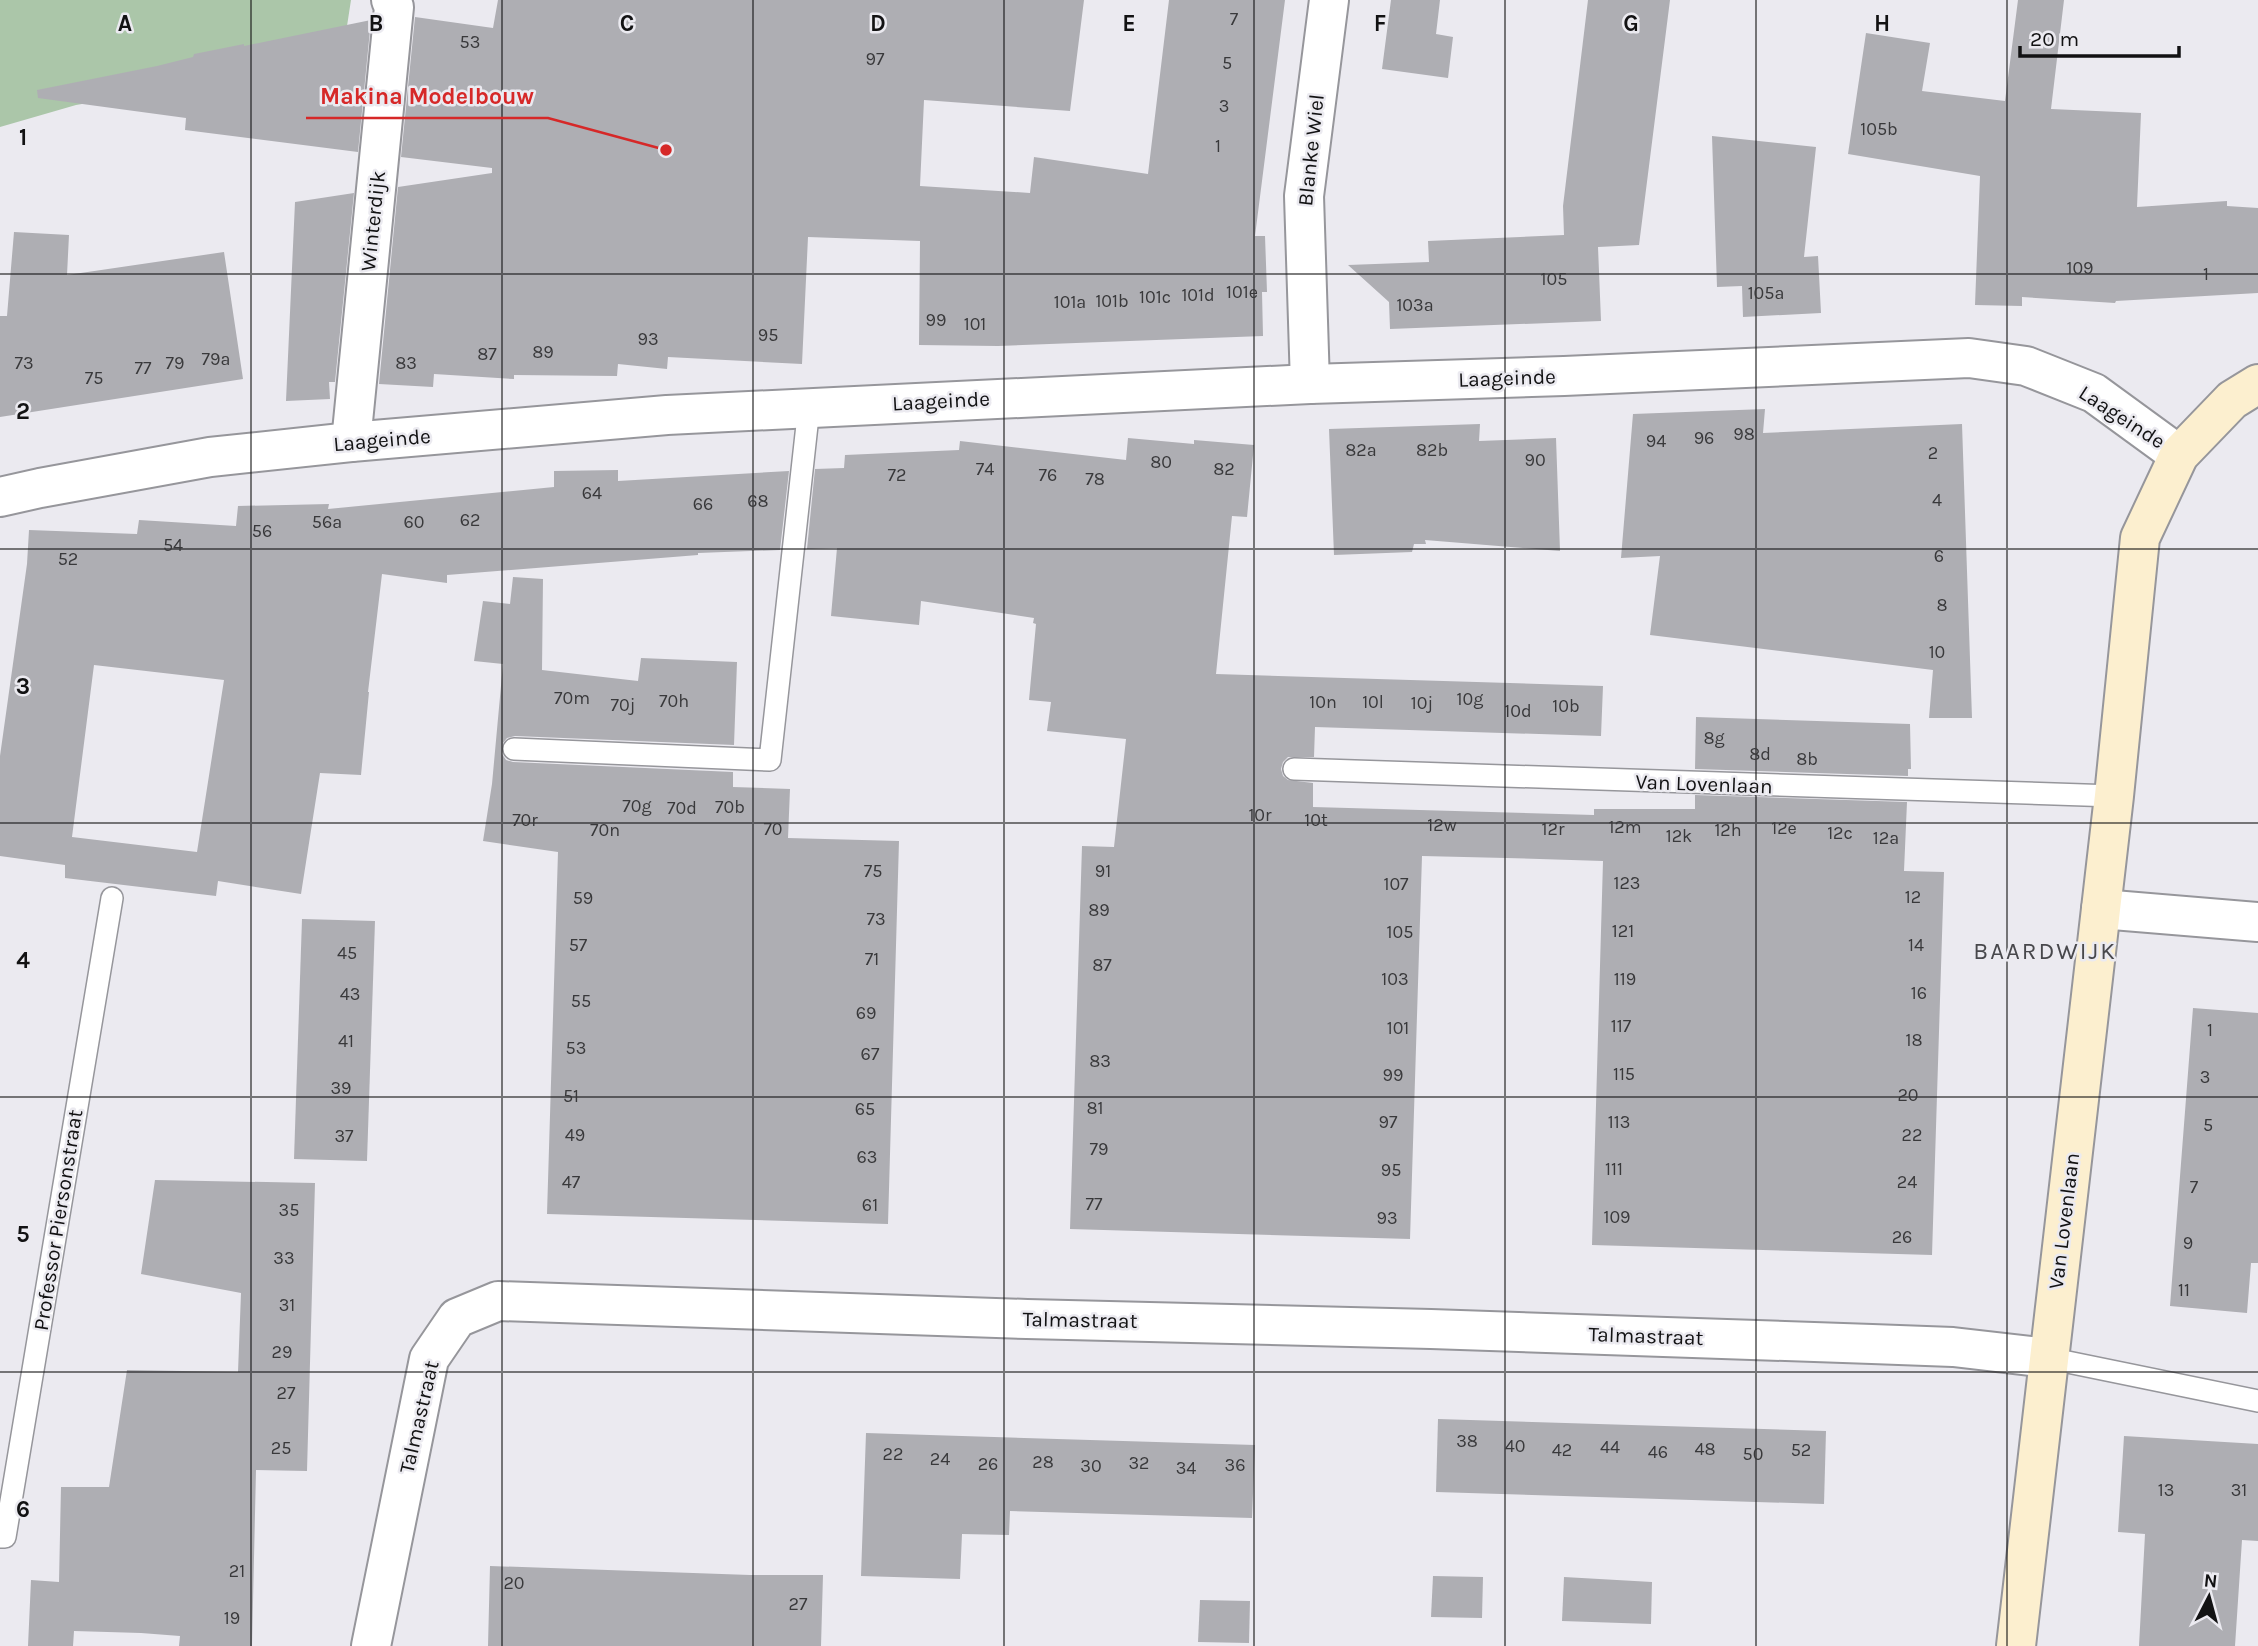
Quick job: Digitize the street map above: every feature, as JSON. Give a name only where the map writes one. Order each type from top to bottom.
[{"type":"main road","name":"Van Lovenlaan","points":[[2015,1646],[2114,796],[2140,538],[2179,455],[2232,400],[2258,384]]},
{"type":"street","name":"Winterdijk","points":[[351,442],[394,7],[391,0]]},
{"type":"street","name":"Blanke Wiel","points":[[1310,384],[1304,196],[1329,0]]},
{"type":"street","name":"Laageinde","points":[[0,497],[210,457],[667,415],[1310,384],[1578,376],[1969,358],[2026,366],[2094,393],[2179,455]]},
{"type":"street","points":[[2101,909],[2258,922]]},
{"type":"street","name":"Talmastraat","points":[[372,1646],[429,1359],[457,1318],[498,1301],[1872,1344],[1953,1347],[2048,1358]]},
{"type":"lane","points":[[514,749],[770,760],[809,407]]},
{"type":"lane","name":"Van Lovenlaan","points":[[1294,769],[2114,796]]},
{"type":"lane","name":"Professor Piersonstraat","points":[[0,1537],[5,1537],[112,898]]},
{"type":"lane","points":[[2048,1358],[2258,1401]]},
{"type":"green space","points":[[0,0],[351,0],[345,39],[187,86],[76,105],[0,127]]},
{"type":"building","points":[[498,0],[1084,0],[1070,111],[924,100],[920,186],[1030,193],[1034,157],[1148,174],[1169,0],[1285,0],[1255,236],[1265,236],[1267,292],[1262,292],[1263,336],[998,346],[919,345],[920,241],[808,237],[802,364],[668,357],[667,369],[618,364],[617,376],[514,375],[514,379],[434,374],[433,387],[379,384],[398,187],[492,173],[492,168],[401,157],[415,17],[493,28]]},
{"type":"building","points":[[1391,0],[1440,0],[1436,34],[1453,37],[1448,78],[1382,69]]},
{"type":"building","points":[[1588,0],[1670,0],[1639,245],[1598,247],[1601,321],[1390,329],[1389,302],[1348,265],[1429,262],[1428,241],[1564,235],[1563,206]]},
{"type":"building","points":[[2018,0],[2064,0],[2051,109],[2141,113],[2137,207],[2227,201],[2227,206],[2258,208],[2258,293],[2115,303],[2022,297],[2022,306],[1975,305],[1980,176],[1848,154],[1866,33],[1930,43],[1922,91],[2005,101]]},
{"type":"building","points":[[371,20],[358,152],[185,130],[186,118],[38,98],[37,90],[157,66],[193,57],[194,54]]},
{"type":"building","points":[[1712,136],[1816,147],[1804,257],[1818,256],[1821,313],[1743,317],[1742,286],[1717,287]]},
{"type":"building","points":[[354,193],[335,382],[329,382],[330,399],[286,401],[295,202]]},
{"type":"building","points":[[14,232],[69,235],[67,275],[224,252],[243,379],[0,417],[0,316],[7,316]]},
{"type":"building","points":[[1765,409],[1763,433],[1962,424],[1972,718],[1929,718],[1933,670],[1650,635],[1660,556],[1621,558],[1633,414]]},
{"type":"building","points":[[1480,424],[1479,441],[1556,438],[1560,551],[1425,540],[1426,544],[1414,544],[1412,552],[1334,555],[1329,429]]},
{"type":"building","points":[[1128,438],[1194,444],[1194,440],[1254,445],[1247,517],[1232,516],[1216,674],[1603,686],[1601,736],[1315,727],[1314,757],[1288,757],[1281,769],[1288,780],[1313,783],[1313,807],[1594,815],[1594,809],[1695,809],[1695,795],[1907,802],[1904,871],[1944,872],[1932,1255],[1592,1245],[1603,861],[1506,858],[1422,856],[1410,1239],[1070,1229],[1082,846],[1114,847],[1126,739],[1047,731],[1051,702],[1029,700],[1036,624],[1033,623],[1034,618],[921,601],[919,625],[831,616],[837,548],[807,549],[815,469],[844,468],[845,455],[959,450],[960,441],[1126,460]]},
{"type":"building","points":[[618,470],[618,481],[789,471],[780,550],[698,553],[447,575],[447,583],[382,574],[361,775],[320,773],[301,894],[218,881],[216,896],[65,878],[65,865],[0,856],[0,756],[27,564],[29,530],[137,534],[139,520],[236,526],[238,506],[329,504],[328,509],[554,487],[554,471]],"holes":[[[94,665],[224,680],[197,852],[72,837]]]},
{"type":"building","points":[[513,577],[543,579],[542,670],[638,681],[641,658],[737,662],[734,745],[515,736],[507,738],[503,743],[502,754],[506,760],[733,772],[733,787],[790,789],[788,838],[899,841],[888,1224],[547,1214],[558,852],[483,841],[492,784],[503,664],[474,661],[483,601],[510,604]]},
{"type":"building","points":[[1696,717],[1910,724],[1911,769],[1908,769],[1908,776],[1695,769]]},
{"type":"building","points":[[302,919],[375,921],[367,1161],[294,1159]]},
{"type":"building","points":[[2193,1008],[2258,1013],[2258,1263],[2251,1263],[2247,1313],[2170,1306]]},
{"type":"building","points":[[155,1180],[315,1183],[307,1471],[256,1470],[252,1646],[179,1646],[180,1636],[74,1631],[73,1646],[28,1646],[31,1580],[59,1582],[61,1487],[109,1487],[127,1370],[238,1372],[241,1293],[141,1274]]},
{"type":"building","points":[[1438,1419],[1826,1431],[1824,1504],[1436,1492]]},
{"type":"building","points":[[866,1433],[1255,1445],[1252,1518],[1010,1511],[1009,1535],[962,1534],[960,1579],[861,1576]]},
{"type":"building","points":[[2124,1436],[2258,1444],[2258,1541],[2242,1540],[2235,1646],[2139,1646],[2145,1534],[2118,1532]]},
{"type":"building","points":[[490,1566],[823,1575],[821,1646],[488,1646]]},
{"type":"building","points":[[1433,1576],[1483,1577],[1482,1618],[1431,1617]]},
{"type":"building","points":[[1564,1577],[1652,1582],[1651,1624],[1562,1621]]},
{"type":"building","points":[[1200,1600],[1250,1601],[1249,1643],[1198,1642]]},
{"type":"place","name":"Makina Modelbouw","points":[[666,150]]},
{"type":"district","name":"BAARDWIJK","points":[[2045,951]]}]
